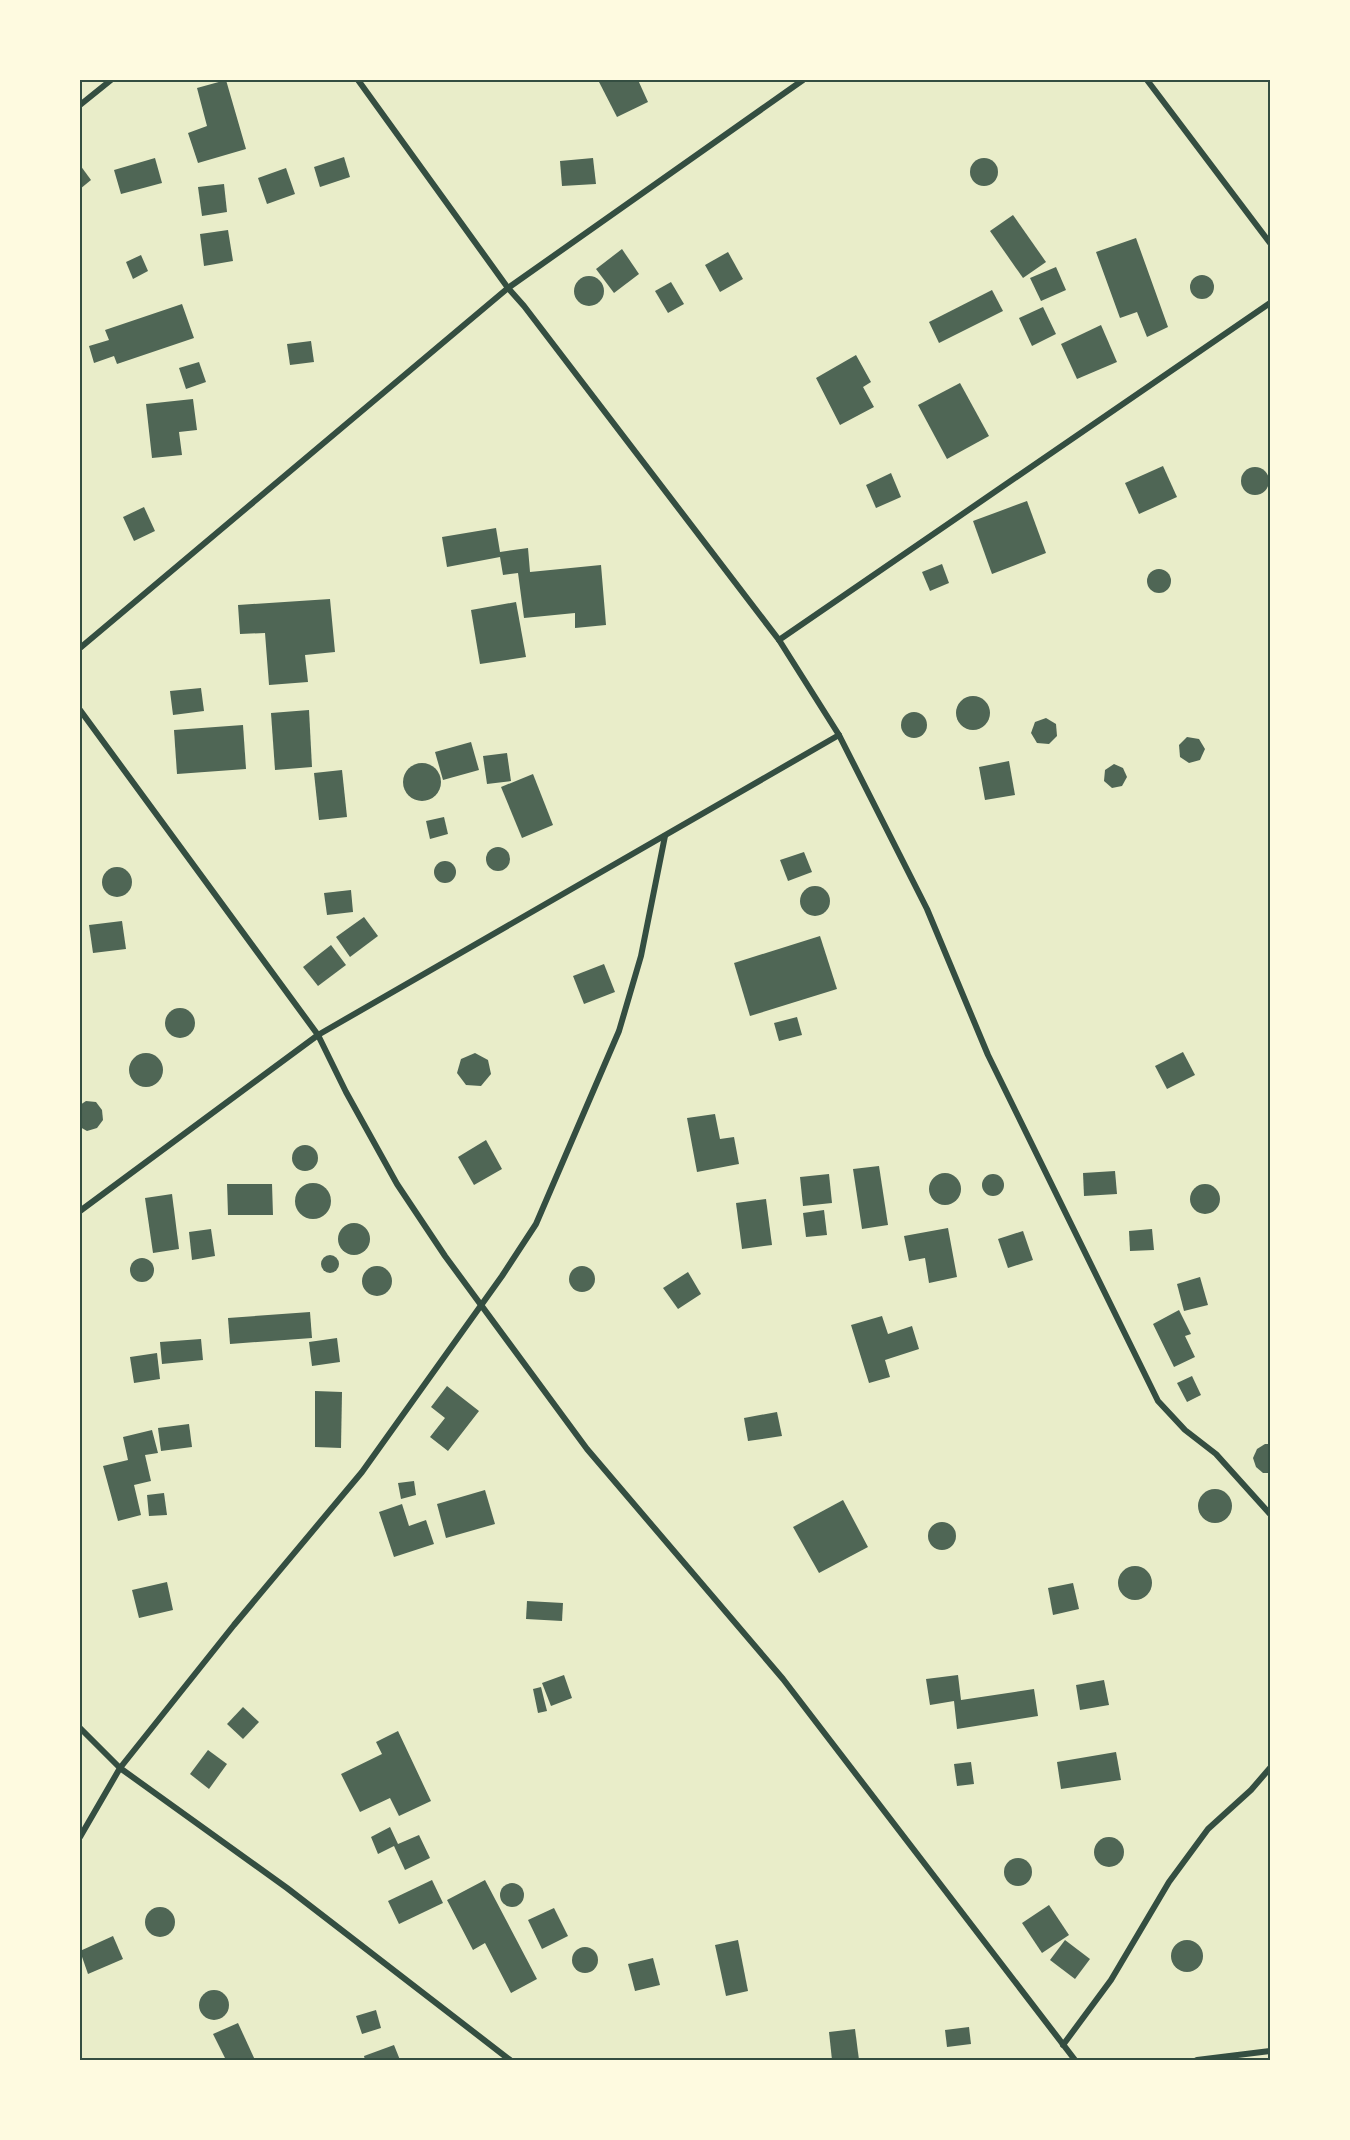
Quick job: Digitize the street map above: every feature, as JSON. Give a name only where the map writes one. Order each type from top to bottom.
[{"type":"street","points":[[80,105],[111,80]]},
{"type":"street","points":[[358,80],[508,288],[779,640],[839,735],[927,909],[988,1054],[1158,1401],[1185,1430],[1216,1454],[1270,1514]]},
{"type":"street","points":[[80,648],[508,288],[802,80]]},
{"type":"street","points":[[1147,80],[1270,243]]},
{"type":"street","points":[[779,640],[1270,303]]},
{"type":"street","points":[[80,710],[318,1035],[346,1092],[397,1184],[445,1256],[586,1449],[783,1679],[1075,2061]]},
{"type":"street","points":[[80,1211],[318,1035],[839,735]]},
{"type":"street","points":[[80,1837],[120,1768],[234,1625],[362,1472],[502,1276],[536,1224],[619,1031],[641,956],[665,836]]},
{"type":"street","points":[[80,1728],[120,1768],[287,1888],[510,2061]]},
{"type":"street","points":[[1063,2044],[1111,1980],[1169,1882],[1208,1829],[1251,1790],[1270,1768]]},
{"type":"street","points":[[1197,2061],[1270,2051]]},
{"type":"building","points":[[226,80],[246,149],[198,163],[188,133],[207,126],[197,88]]},
{"type":"building","points":[[598,80],[638,80],[648,102],[617,117]]},
{"type":"building","points":[[344,157],[350,177],[320,187],[314,167]]},
{"type":"building","points":[[155,158],[162,183],[121,194],[114,170]]},
{"type":"building","points":[[593,158],[596,184],[562,186],[560,161]]},
{"type":"building","points":[[984,158],[994,162],[998,172],[994,182],[984,186],[974,182],[970,172],[974,162]]},
{"type":"building","points":[[80,165],[91,180],[80,189]]},
{"type":"building","points":[[286,168],[295,194],[267,204],[258,178]]},
{"type":"building","points":[[224,184],[227,212],[202,216],[198,187]]},
{"type":"building","points":[[1013,215],[1046,262],[1023,278],[990,231]]},
{"type":"building","points":[[228,230],[233,261],[204,266],[200,234]]},
{"type":"building","points":[[1136,238],[1168,327],[1147,337],[1137,312],[1120,318],[1096,252]]},
{"type":"building","points":[[622,249],[639,274],[614,293],[596,269]]},
{"type":"building","points":[[728,252],[743,279],[720,292],[705,265]]},
{"type":"building","points":[[141,255],[148,271],[133,279],[126,262]]},
{"type":"building","points":[[1056,267],[1066,290],[1041,301],[1030,278]]},
{"type":"building","points":[[1202,275],[1210,279],[1214,287],[1210,295],[1202,299],[1194,295],[1190,287],[1194,279]]},
{"type":"building","points":[[589,276],[600,280],[604,291],[600,302],[589,306],[578,302],[574,291],[578,280]]},
{"type":"building","points":[[671,282],[684,304],[668,313],[655,291]]},
{"type":"building","points":[[992,290],[1003,311],[939,343],[929,322]]},
{"type":"building","points":[[182,304],[194,338],[117,364],[114,356],[94,363],[89,346],[109,340],[105,330]]},
{"type":"building","points":[[1043,307],[1056,334],[1032,346],[1019,318]]},
{"type":"building","points":[[1101,325],[1117,362],[1077,379],[1061,344]]},
{"type":"building","points":[[311,341],[314,362],[290,365],[287,344]]},
{"type":"building","points":[[856,355],[871,382],[863,387],[874,407],[840,425],[816,378]]},
{"type":"building","points":[[199,362],[206,382],[186,389],[179,368]]},
{"type":"building","points":[[960,383],[989,436],[947,459],[918,405]]},
{"type":"building","points":[[193,399],[197,430],[179,432],[182,455],[152,458],[146,404]]},
{"type":"building","points":[[1163,466],[1177,497],[1139,514],[1125,483]]},
{"type":"building","points":[[1255,467],[1265,471],[1269,481],[1265,491],[1255,495],[1245,491],[1241,481],[1245,471]]},
{"type":"building","points":[[891,473],[901,497],[876,508],[866,485]]},
{"type":"building","points":[[1027,501],[1046,553],[992,574],[973,521]]},
{"type":"building","points":[[144,507],[155,531],[134,541],[123,517]]},
{"type":"building","points":[[496,528],[500,552],[528,548],[530,572],[601,565],[606,625],[575,628],[575,613],[524,618],[518,573],[503,575],[500,557],[447,567],[442,537]]},
{"type":"building","points":[[942,564],[949,583],[930,591],[922,572]]},
{"type":"building","points":[[1159,569],[1168,572],[1171,581],[1168,590],[1159,593],[1150,590],[1147,581],[1150,572]]},
{"type":"building","points":[[330,599],[335,652],[305,655],[308,682],[269,685],[265,633],[240,634],[238,605]]},
{"type":"building","points":[[516,602],[526,657],[480,664],[471,610]]},
{"type":"building","points":[[201,688],[204,711],[173,715],[170,691]]},
{"type":"building","points":[[973,696],[985,701],[990,713],[985,725],[973,730],[961,725],[956,713],[961,701]]},
{"type":"building","points":[[309,710],[312,767],[275,770],[271,713]]},
{"type":"building","points":[[914,712],[924,715],[927,725],[924,735],[914,738],[904,735],[901,725],[904,715]]},
{"type":"building","points":[[1046,718],[1056,724],[1057,736],[1049,744],[1037,743],[1031,733],[1035,722]]},
{"type":"building","points":[[243,725],[246,769],[177,774],[174,730]]},
{"type":"building","points":[[1187,737],[1199,739],[1205,749],[1200,760],[1189,763],[1180,757],[1179,745]]},
{"type":"building","points":[[471,742],[479,770],[443,780],[435,752]]},
{"type":"building","points":[[507,753],[511,781],[487,784],[483,756]]},
{"type":"building","points":[[1009,761],[1015,795],[985,800],[979,767]]},
{"type":"building","points":[[422,763],[429,764],[435,769],[440,775],[440,789],[435,795],[429,800],[422,801],[415,800],[409,795],[404,789],[403,782],[404,775],[409,769],[415,764]]},
{"type":"building","points":[[1114,764],[1123,768],[1127,777],[1122,786],[1112,788],[1104,781],[1105,770]]},
{"type":"building","points":[[342,770],[347,817],[319,820],[314,773]]},
{"type":"building","points":[[533,774],[553,825],[522,838],[501,787]]},
{"type":"building","points":[[444,817],[448,834],[430,839],[426,821]]},
{"type":"building","points":[[498,847],[507,850],[510,859],[507,868],[498,871],[489,868],[486,859],[489,850]]},
{"type":"building","points":[[804,852],[812,872],[788,881],[780,860]]},
{"type":"building","points":[[445,861],[453,864],[456,872],[453,880],[445,883],[437,880],[434,872],[437,864]]},
{"type":"building","points":[[117,867],[128,871],[132,882],[128,893],[117,897],[106,893],[102,882],[106,871]]},
{"type":"building","points":[[815,886],[826,890],[830,901],[826,912],[815,916],[804,912],[800,901],[804,890]]},
{"type":"building","points":[[351,890],[353,912],[327,915],[324,893]]},
{"type":"building","points":[[364,917],[378,936],[350,957],[336,937]]},
{"type":"building","points":[[122,921],[126,949],[93,953],[89,925]]},
{"type":"building","points":[[820,936],[837,989],[750,1016],[734,963]]},
{"type":"building","points":[[331,945],[346,965],[318,986],[303,967]]},
{"type":"building","points":[[604,964],[615,992],[584,1004],[573,976]]},
{"type":"building","points":[[180,1008],[190,1013],[195,1023],[190,1033],[180,1038],[170,1033],[165,1023],[170,1013]]},
{"type":"building","points":[[797,1017],[802,1035],[779,1041],[774,1023]]},
{"type":"building","points":[[1183,1052],[1195,1075],[1167,1089],[1155,1066]]},
{"type":"building","points":[[146,1053],[158,1058],[163,1070],[158,1082],[146,1087],[134,1082],[129,1070],[134,1058]]},
{"type":"building","points":[[475,1053],[488,1060],[491,1074],[481,1086],[466,1085],[457,1073],[461,1059]]},
{"type":"building","points":[[86,1101],[96,1102],[102,1110],[103,1120],[97,1128],[87,1131],[80,1127],[80,1105]]},
{"type":"building","points":[[715,1114],[720,1139],[734,1137],[739,1164],[697,1172],[687,1118]]},
{"type":"building","points":[[486,1140],[502,1169],[474,1185],[458,1157]]},
{"type":"building","points":[[305,1145],[314,1149],[318,1158],[314,1167],[305,1171],[296,1167],[292,1158],[296,1149]]},
{"type":"building","points":[[879,1166],[888,1225],[862,1229],[853,1169]]},
{"type":"building","points":[[1115,1171],[1117,1194],[1084,1196],[1083,1173]]},
{"type":"building","points":[[945,1173],[956,1178],[961,1189],[956,1200],[945,1205],[934,1200],[929,1189],[934,1178]]},
{"type":"building","points":[[829,1174],[832,1203],[803,1206],[800,1177]]},
{"type":"building","points":[[993,1174],[1003,1181],[1004,1185],[997,1195],[993,1196],[983,1189],[982,1185],[989,1175]]},
{"type":"building","points":[[313,1183],[326,1188],[331,1201],[326,1214],[313,1219],[300,1214],[295,1201],[300,1188]]},
{"type":"building","points":[[227,1184],[272,1184],[273,1215],[228,1215]]},
{"type":"building","points":[[1205,1184],[1211,1185],[1219,1193],[1219,1205],[1211,1213],[1205,1214],[1199,1213],[1191,1205],[1190,1199],[1191,1193],[1199,1185]]},
{"type":"building","points":[[172,1194],[179,1249],[153,1253],[145,1198]]},
{"type":"building","points":[[766,1199],[772,1245],[742,1249],[736,1203]]},
{"type":"building","points":[[824,1210],[827,1235],[806,1237],[803,1213]]},
{"type":"building","points":[[354,1223],[365,1228],[370,1239],[365,1250],[354,1255],[343,1250],[338,1239],[343,1228]]},
{"type":"building","points":[[948,1228],[957,1277],[929,1283],[925,1258],[909,1261],[904,1236]]},
{"type":"building","points":[[211,1229],[215,1256],[192,1260],[189,1232]]},
{"type":"building","points":[[1152,1229],[1154,1250],[1130,1251],[1129,1231]]},
{"type":"building","points":[[1023,1231],[1033,1260],[1008,1268],[998,1239]]},
{"type":"building","points":[[330,1255],[336,1258],[339,1264],[336,1270],[330,1273],[324,1270],[321,1264],[324,1258]]},
{"type":"building","points":[[142,1258],[151,1261],[154,1270],[151,1279],[142,1282],[133,1279],[130,1270],[133,1261]]},
{"type":"building","points":[[377,1266],[388,1270],[392,1281],[388,1292],[377,1296],[366,1292],[362,1281],[366,1270]]},
{"type":"building","points":[[582,1266],[591,1270],[595,1279],[591,1288],[582,1292],[573,1288],[569,1279],[573,1270]]},
{"type":"building","points":[[688,1272],[701,1294],[678,1309],[663,1288]]},
{"type":"building","points":[[1200,1277],[1208,1305],[1184,1311],[1177,1284]]},
{"type":"building","points":[[1179,1310],[1191,1334],[1185,1336],[1195,1357],[1174,1367],[1153,1324]]},
{"type":"building","points":[[310,1312],[312,1338],[230,1344],[228,1318]]},
{"type":"building","points":[[882,1316],[888,1334],[912,1326],[919,1349],[885,1360],[890,1377],[869,1383],[851,1325]]},
{"type":"building","points":[[337,1338],[340,1362],[312,1366],[309,1342]]},
{"type":"building","points":[[201,1339],[203,1360],[162,1364],[160,1342]]},
{"type":"building","points":[[157,1353],[160,1379],[134,1383],[130,1357]]},
{"type":"building","points":[[1192,1376],[1201,1395],[1187,1402],[1177,1383]]},
{"type":"building","points":[[447,1386],[479,1411],[448,1451],[430,1437],[445,1418],[431,1407]]},
{"type":"building","points":[[315,1391],[342,1392],[341,1448],[315,1447]]},
{"type":"building","points":[[777,1412],[782,1436],[748,1441],[744,1418]]},
{"type":"building","points":[[189,1424],[192,1447],[161,1451],[158,1428]]},
{"type":"building","points":[[152,1430],[158,1453],[145,1455],[151,1481],[134,1485],[141,1515],[118,1521],[103,1466],[128,1460],[123,1437]]},
{"type":"building","points":[[1270,1444],[1270,1473],[1263,1473],[1256,1467],[1253,1458],[1257,1449]]},
{"type":"building","points":[[414,1481],[416,1495],[401,1499],[398,1483]]},
{"type":"building","points":[[1215,1489],[1227,1494],[1232,1506],[1227,1518],[1215,1523],[1203,1518],[1198,1506],[1203,1494]]},
{"type":"building","points":[[485,1490],[495,1524],[446,1538],[437,1504]]},
{"type":"building","points":[[164,1493],[167,1515],[149,1516],[147,1495]]},
{"type":"building","points":[[843,1500],[868,1547],[819,1573],[793,1527]]},
{"type":"building","points":[[402,1504],[409,1526],[426,1520],[434,1544],[394,1557],[379,1512]]},
{"type":"building","points":[[942,1522],[952,1526],[956,1536],[952,1546],[942,1550],[932,1546],[928,1536],[932,1526]]},
{"type":"building","points":[[1135,1566],[1147,1571],[1152,1583],[1147,1595],[1135,1600],[1123,1595],[1118,1583],[1123,1571]]},
{"type":"building","points":[[167,1582],[173,1610],[139,1618],[132,1590]]},
{"type":"building","points":[[1073,1583],[1079,1609],[1053,1615],[1048,1588]]},
{"type":"building","points":[[527,1601],[563,1603],[562,1621],[526,1619]]},
{"type":"building","points":[[564,1675],[572,1698],[551,1706],[542,1683]]},
{"type":"building","points":[[958,1675],[961,1700],[1034,1689],[1038,1716],[957,1729],[954,1701],[930,1705],[926,1679]]},
{"type":"building","points":[[1104,1680],[1109,1705],[1080,1710],[1076,1685]]},
{"type":"building","points":[[541,1687],[547,1711],[538,1713],[533,1689]]},
{"type":"building","points":[[243,1707],[259,1722],[243,1739],[227,1724]]},
{"type":"building","points":[[398,1731],[431,1801],[399,1816],[390,1798],[360,1812],[341,1774],[382,1754],[376,1742]]},
{"type":"building","points":[[208,1750],[227,1764],[209,1789],[190,1774]]},
{"type":"building","points":[[1116,1752],[1121,1780],[1061,1789],[1057,1762]]},
{"type":"building","points":[[971,1762],[974,1784],[957,1786],[954,1764]]},
{"type":"building","points":[[390,1827],[398,1844],[419,1835],[430,1858],[405,1870],[394,1846],[378,1854],[371,1837]]},
{"type":"building","points":[[1109,1837],[1120,1841],[1124,1852],[1120,1863],[1109,1867],[1098,1863],[1094,1852],[1098,1841]]},
{"type":"building","points":[[1018,1858],[1028,1862],[1032,1872],[1028,1882],[1018,1886],[1008,1882],[1004,1872],[1008,1862]]},
{"type":"building","points":[[432,1880],[443,1903],[399,1924],[388,1901]]},
{"type":"building","points":[[485,1880],[537,1979],[511,1993],[485,1943],[473,1950],[447,1900]]},
{"type":"building","points":[[512,1883],[521,1886],[524,1895],[521,1904],[512,1907],[503,1904],[500,1895],[503,1886]]},
{"type":"building","points":[[1049,1905],[1069,1935],[1042,1953],[1022,1923]]},
{"type":"building","points":[[160,1907],[171,1911],[175,1922],[171,1933],[160,1937],[149,1933],[145,1922],[149,1911]]},
{"type":"building","points":[[554,1908],[568,1936],[542,1949],[528,1920]]},
{"type":"building","points":[[113,1936],[123,1959],[88,1974],[80,1951]]},
{"type":"building","points":[[738,1940],[748,1991],[726,1996],[715,1945]]},
{"type":"building","points":[[1065,1940],[1090,1959],[1075,1979],[1050,1960]]},
{"type":"building","points":[[1187,1940],[1198,1945],[1203,1956],[1198,1967],[1187,1972],[1176,1967],[1171,1956],[1176,1945]]},
{"type":"building","points":[[585,1947],[594,1951],[598,1960],[594,1969],[585,1973],[576,1969],[572,1960],[576,1951]]},
{"type":"building","points":[[653,1958],[660,1985],[635,1991],[628,1964]]},
{"type":"building","points":[[214,1990],[225,1994],[229,2005],[225,2016],[214,2020],[203,2016],[199,2005],[203,1994]]},
{"type":"building","points":[[376,2010],[381,2028],[362,2034],[356,2016]]},
{"type":"building","points":[[238,2023],[255,2060],[226,2060],[213,2034]]},
{"type":"building","points":[[969,2027],[971,2044],[947,2047],[945,2030]]},
{"type":"building","points":[[855,2029],[859,2060],[832,2060],[829,2032]]},
{"type":"building","points":[[394,2045],[400,2060],[365,2060],[364,2056]]}]
